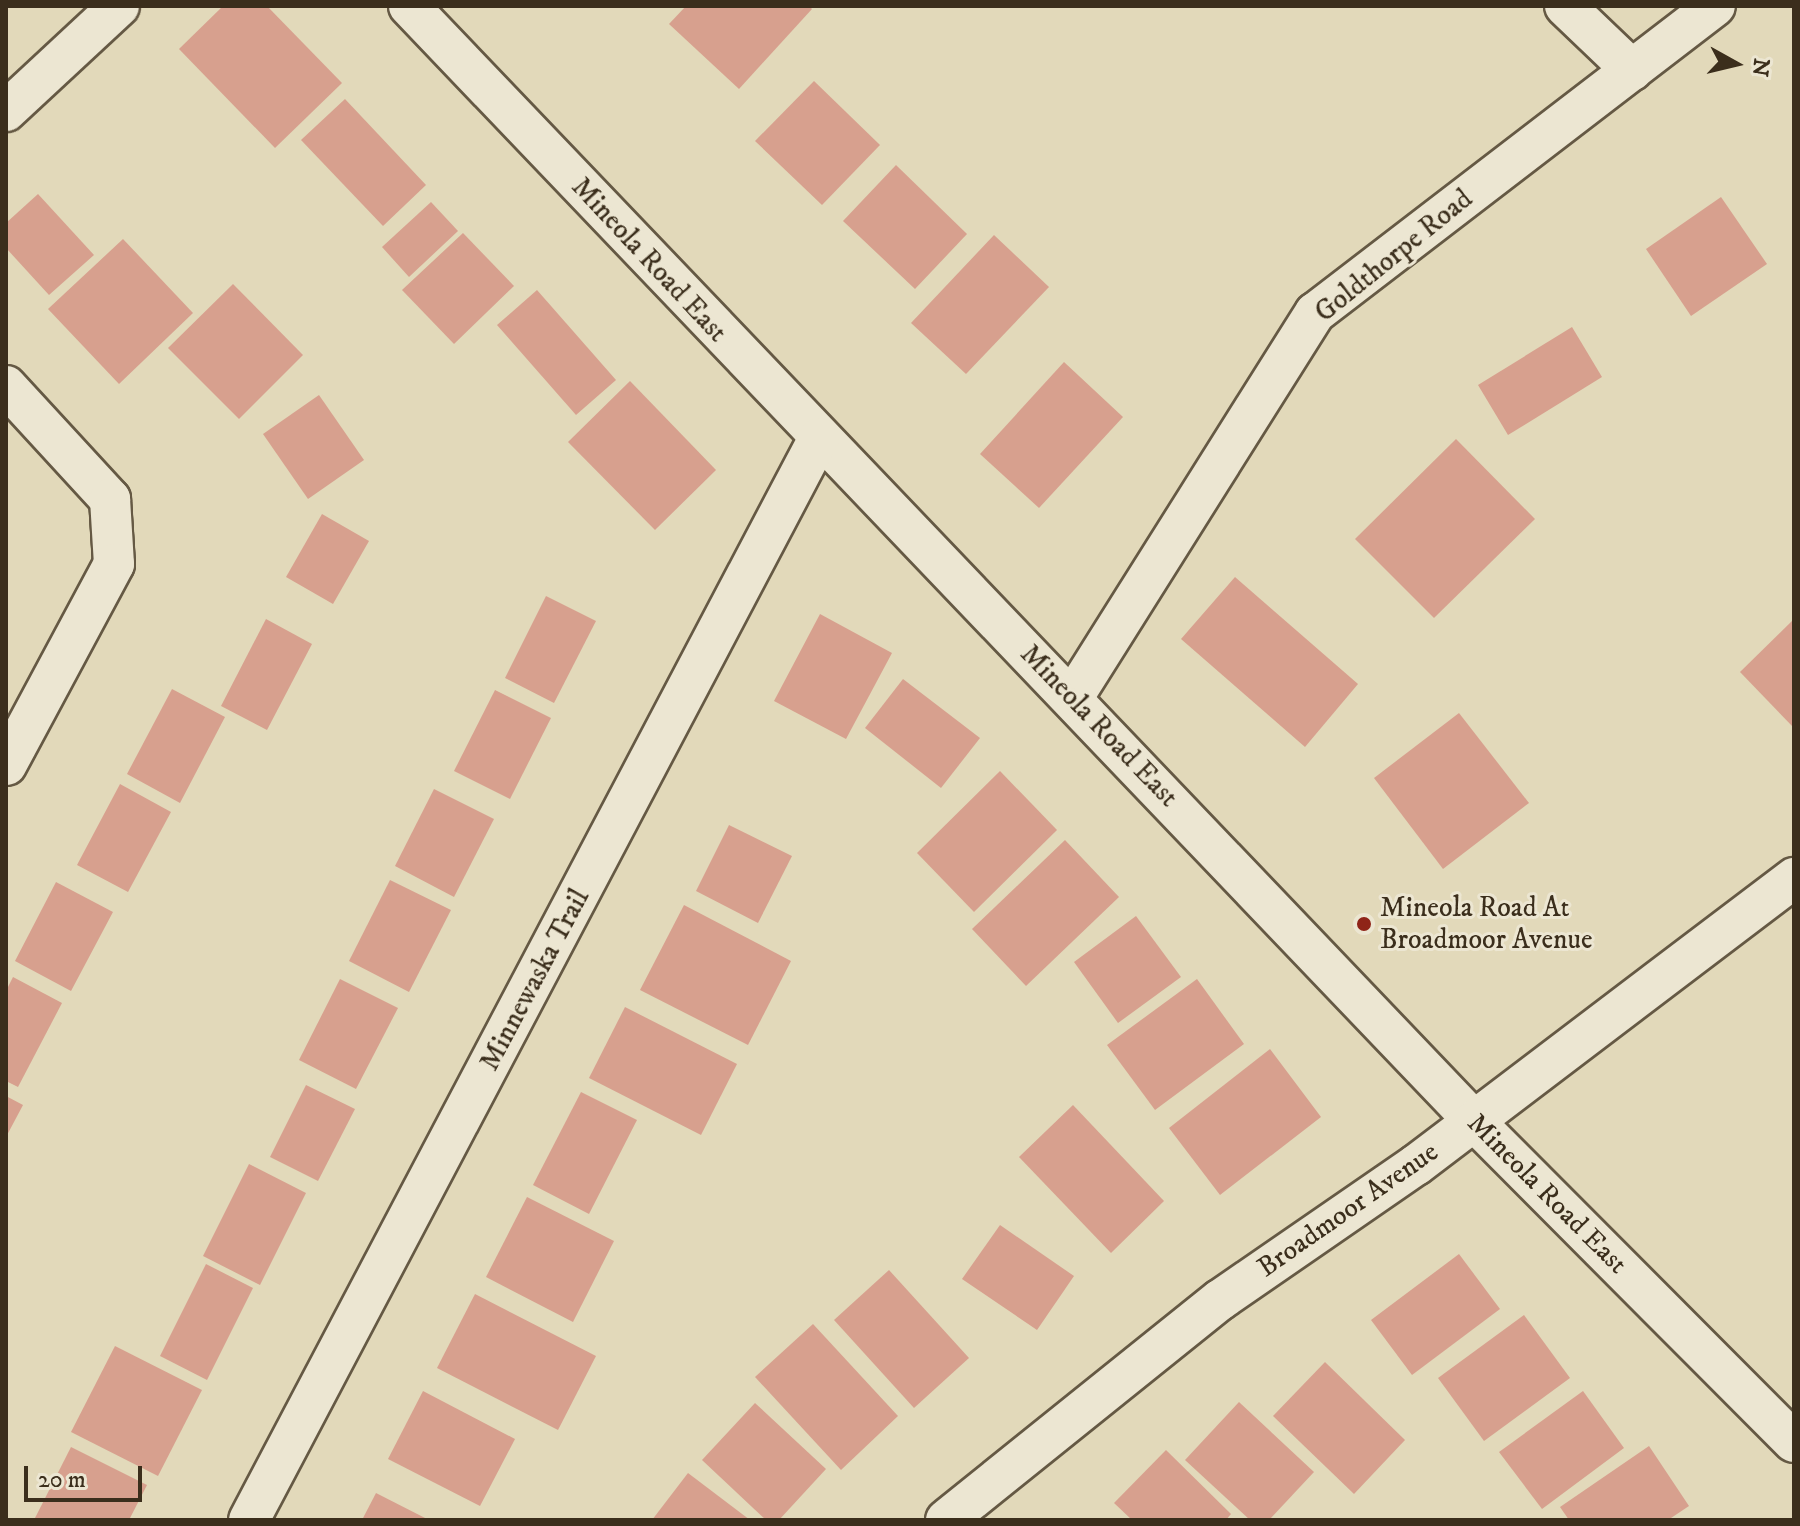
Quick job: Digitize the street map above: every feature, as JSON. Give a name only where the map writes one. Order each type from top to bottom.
[{"type":"street","points":[[6,111],[119,6]]},
{"type":"street","name":"Mineola Road East","points":[[409,6],[819,438],[1073,697],[1474,1121],[1794,1442]]},
{"type":"street","points":[[1565,6],[1632,70]]},
{"type":"street","name":"Goldthorpe Road","points":[[1073,697],[1315,313],[1715,6]]},
{"type":"street","points":[[6,386],[110,499],[114,564],[6,765]]},
{"type":"street","name":"Minnewaska Trail","points":[[249,1520],[819,438]]},
{"type":"street","name":"Broadmoor Avenue","points":[[946,1520],[1220,1300],[1474,1121],[1794,878]]},
{"type":"building","points":[[223,6],[267,6],[342,83],[275,148],[179,49]]},
{"type":"building","points":[[686,6],[809,6],[812,9],[739,89],[669,24]]},
{"type":"building","points":[[814,81],[880,145],[822,205],[755,141]]},
{"type":"building","points":[[345,99],[426,185],[383,226],[301,140]]},
{"type":"building","points":[[896,165],[967,234],[915,289],[843,221]]},
{"type":"building","points":[[38,194],[94,255],[49,295],[6,248],[6,223]]},
{"type":"building","points":[[1721,197],[1767,264],[1691,316],[1646,249]]},
{"type":"building","points":[[431,202],[458,231],[409,277],[382,247]]},
{"type":"building","points":[[463,233],[514,286],[454,344],[402,290]]},
{"type":"building","points":[[994,235],[1049,287],[966,374],[911,323]]},
{"type":"building","points":[[123,239],[193,313],[119,384],[48,309]]},
{"type":"building","points":[[233,284],[303,355],[239,419],[168,348]]},
{"type":"building","points":[[537,290],[616,380],[576,415],[497,325]]},
{"type":"building","points":[[1572,327],[1602,377],[1508,435],[1478,385]]},
{"type":"building","points":[[1064,362],[1123,417],[1039,508],[980,454]]},
{"type":"building","points":[[630,381],[716,470],[655,530],[568,442]]},
{"type":"building","points":[[319,395],[364,460],[308,499],[263,434]]},
{"type":"building","points":[[1456,439],[1535,519],[1434,618],[1355,539]]},
{"type":"building","points":[[322,514],[369,541],[333,604],[286,577]]},
{"type":"building","points":[[1235,577],[1358,684],[1305,747],[1181,639]]},
{"type":"building","points":[[546,596],[596,621],[554,703],[505,678]]},
{"type":"building","points":[[820,614],[892,653],[846,739],[774,701]]},
{"type":"building","points":[[266,619],[312,644],[267,730],[221,706]]},
{"type":"building","points":[[1794,619],[1794,728],[1740,672]]},
{"type":"building","points":[[903,679],[980,738],[941,788],[865,728]]},
{"type":"building","points":[[172,689],[225,717],[180,803],[127,774]]},
{"type":"building","points":[[495,690],[551,718],[510,799],[454,771]]},
{"type":"building","points":[[1459,713],[1529,803],[1443,869],[1374,778]]},
{"type":"building","points":[[1000,771],[1057,830],[974,912],[917,853]]},
{"type":"building","points":[[120,784],[171,812],[128,892],[77,865]]},
{"type":"building","points":[[434,789],[494,819],[454,897],[395,866]]},
{"type":"building","points":[[729,825],[792,856],[758,923],[696,891]]},
{"type":"building","points":[[1065,840],[1119,897],[1026,986],[972,929]]},
{"type":"building","points":[[390,880],[451,910],[409,992],[349,961]]},
{"type":"building","points":[[56,882],[113,912],[71,991],[15,961]]},
{"type":"building","points":[[684,905],[791,961],[748,1045],[640,990]]},
{"type":"building","points":[[1136,916],[1181,977],[1118,1023],[1074,962]]},
{"type":"building","points":[[13,977],[62,1003],[18,1087],[6,1081],[6,991]]},
{"type":"building","points":[[340,979],[398,1008],[356,1089],[299,1060]]},
{"type":"building","points":[[1197,979],[1244,1044],[1155,1110],[1107,1045]]},
{"type":"building","points":[[625,1007],[737,1064],[701,1135],[589,1078]]},
{"type":"building","points":[[1270,1049],[1321,1117],[1220,1195],[1169,1128]]},
{"type":"building","points":[[306,1085],[355,1109],[318,1181],[270,1157]]},
{"type":"building","points":[[581,1092],[637,1120],[589,1214],[533,1185]]},
{"type":"building","points":[[6,1096],[23,1105],[6,1137]]},
{"type":"building","points":[[1073,1105],[1164,1201],[1111,1253],[1019,1157]]},
{"type":"building","points":[[249,1164],[306,1193],[260,1285],[203,1256]]},
{"type":"building","points":[[527,1197],[614,1241],[573,1322],[486,1277]]},
{"type":"building","points":[[1000,1225],[1074,1276],[1037,1330],[962,1279]]},
{"type":"building","points":[[1459,1254],[1500,1309],[1412,1375],[1371,1320]]},
{"type":"building","points":[[206,1264],[253,1288],[207,1380],[160,1356]]},
{"type":"building","points":[[889,1270],[969,1358],[914,1408],[834,1320]]},
{"type":"building","points":[[475,1294],[596,1356],[558,1430],[437,1368]]},
{"type":"building","points":[[1524,1315],[1570,1378],[1484,1441],[1438,1378]]},
{"type":"building","points":[[813,1324],[898,1416],[841,1470],[755,1377]]},
{"type":"building","points":[[115,1346],[202,1390],[158,1476],[71,1432]]},
{"type":"building","points":[[1325,1362],[1405,1440],[1354,1494],[1273,1416]]},
{"type":"building","points":[[423,1391],[515,1439],[480,1506],[388,1459]]},
{"type":"building","points":[[1583,1391],[1624,1448],[1542,1509],[1499,1452]]},
{"type":"building","points":[[1239,1402],[1314,1472],[1269,1520],[1250,1520],[1185,1460]]},
{"type":"building","points":[[755,1403],[826,1469],[779,1520],[766,1520],[702,1460]]},
{"type":"building","points":[[1649,1446],[1689,1506],[1668,1520],[1569,1520],[1560,1507]]},
{"type":"building","points":[[71,1447],[147,1485],[129,1520],[34,1520]]},
{"type":"building","points":[[1166,1450],[1231,1514],[1226,1520],[1132,1520],[1114,1503]]},
{"type":"building","points":[[688,1473],[750,1520],[652,1520]]},
{"type":"building","points":[[376,1493],[429,1520],[362,1520]]},
{"type":"place","name":"Mineola Road At Broadmoor Avenue","points":[[1364,924]]}]
